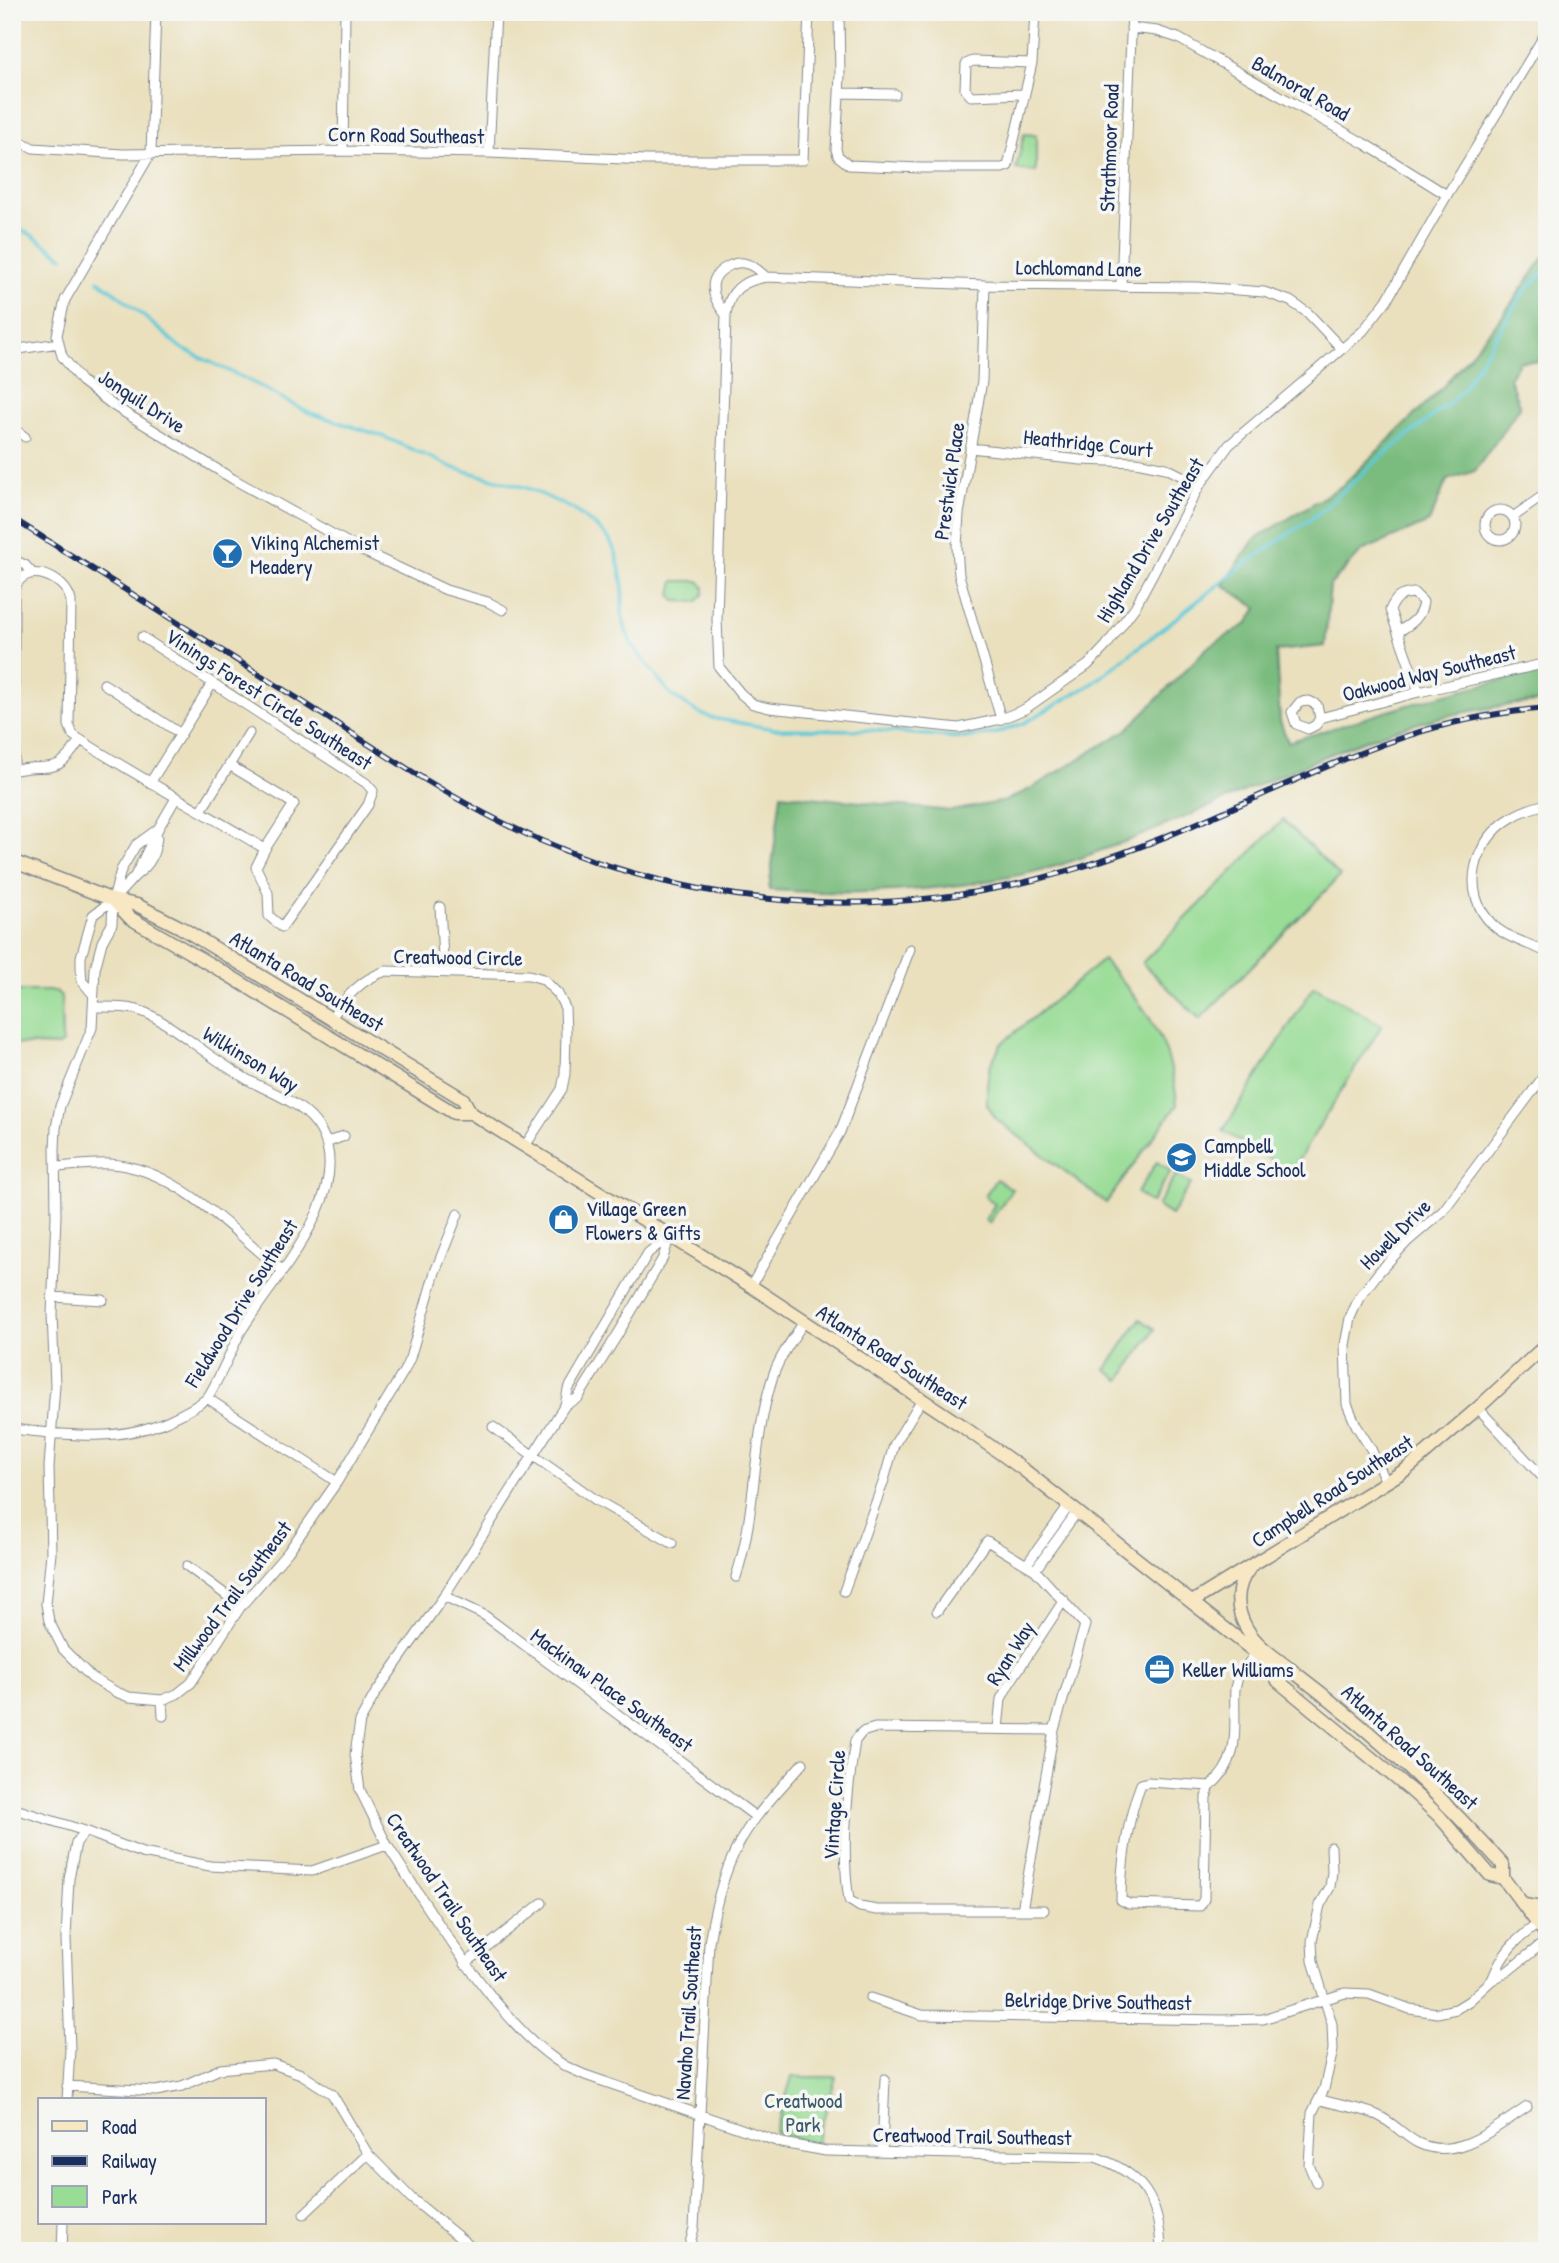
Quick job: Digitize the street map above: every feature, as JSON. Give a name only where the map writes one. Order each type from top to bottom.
[{"type":"main road","name":"Atlanta Road Southeast","points":[[12,860],[113,900],[137,905],[180,927],[463,1099],[471,1113],[751,1286],[994,1448],[1270,1664],[1279,1681],[1388,1770],[1439,1816],[1490,1875],[1503,1878]]},
{"type":"main road","name":"Atlanta Road Southeast","points":[[113,900],[130,918],[454,1113],[471,1113]]},
{"type":"main road","name":"Campbell Road Southeast","points":[[1192,1602],[1386,1482],[1430,1451],[1547,1344]]},
{"type":"main road","points":[[1253,1564],[1241,1580],[1238,1593],[1239,1610],[1247,1629],[1261,1646],[1291,1669]]},
{"type":"main road","name":"Atlanta Road Southeast","points":[[1270,1664],[1291,1669],[1402,1760],[1436,1792],[1503,1865],[1503,1878],[1547,1938]]},
{"type":"main road","points":[[1524,1905],[1547,1909]]},
{"type":"street","points":[[12,350],[59,343],[57,335],[65,300],[151,153],[156,12]]},
{"type":"street","points":[[343,151],[345,12]]},
{"type":"street","points":[[489,153],[496,12]]},
{"type":"street","name":"Corn Road Southeast","points":[[12,137],[33,148],[123,154],[343,151],[489,153],[646,160],[803,160],[809,12]]},
{"type":"street","points":[[839,12],[840,93],[836,149],[843,162],[849,164],[920,168],[1008,166],[1032,62],[1035,12]]},
{"type":"street","name":"Strathmoor Road","points":[[1121,285],[1132,12]]},
{"type":"street","name":"Balmoral Road","points":[[1131,28],[1157,31],[1178,38],[1366,144],[1447,195]]},
{"type":"street","name":"Highland Drive Southeast","points":[[795,279],[766,277],[750,280],[736,288],[728,301],[717,620],[719,667],[753,704],[769,708],[959,728],[1001,719],[1025,709],[1088,665],[1106,646],[1135,607],[1200,485],[1229,444],[1367,326],[1387,300],[1447,195],[1547,31]]},
{"type":"street","points":[[1024,94],[971,96],[965,89],[966,64],[973,61],[1032,62]]},
{"type":"street","points":[[840,93],[895,94]]},
{"type":"street","points":[[726,315],[717,304],[713,292],[714,279],[723,269],[737,262],[746,263],[766,277]]},
{"type":"street","name":"Lochlomand Lane","points":[[795,279],[985,285],[1121,285],[1264,292],[1290,300],[1308,313],[1342,349]]},
{"type":"street","name":"Prestwick Place","points":[[985,285],[982,381],[957,547],[959,575],[1001,719]]},
{"type":"street","name":"Jonquil Drive","points":[[59,343],[62,355],[81,381],[114,406],[233,479],[363,551],[446,590],[488,602],[503,611]]},
{"type":"street","points":[[12,427],[25,437]]},
{"type":"street","name":"Heathridge Court","points":[[970,448],[1081,460],[1136,461],[1166,468],[1200,485]]},
{"type":"street","points":[[1513,517],[1547,493]]},
{"type":"street","points":[[12,559],[25,565],[33,574]]},
{"type":"street","points":[[80,740],[69,758],[57,766],[13,770],[14,590],[16,582],[33,574],[55,579],[69,592],[69,725],[73,735],[176,799],[265,849]]},
{"type":"street","points":[[1398,632],[1415,621],[1422,611],[1423,602],[1414,593],[1404,593],[1396,598],[1390,610],[1419,692]]},
{"type":"street","name":"Vinings Forest Circle Southeast","points":[[142,637],[366,783],[373,791],[368,805],[282,927],[269,916],[268,893],[256,867],[294,804],[229,765]]},
{"type":"street","name":"Oakwood Way Southeast","points":[[1320,718],[1547,663]]},
{"type":"street","points":[[104,684],[181,734]]},
{"type":"street","points":[[150,783],[212,684]]},
{"type":"street","name":"Vinings Forest Circle Southeast","points":[[201,811],[249,733]]},
{"type":"street","points":[[92,993],[82,981],[81,957],[93,915],[113,900],[135,876],[176,799]]},
{"type":"street","points":[[1547,804],[1509,819],[1496,831],[1476,860],[1473,882],[1478,905],[1492,924],[1501,931],[1547,952]]},
{"type":"street","points":[[158,829],[136,845],[121,870],[113,900],[112,924],[98,955],[92,993],[92,1028],[60,1106],[55,1149],[52,1297],[55,1385],[49,1467],[51,1553],[46,1604],[49,1621],[63,1649],[92,1678],[129,1697],[162,1700],[163,1716]]},
{"type":"street","points":[[440,908],[444,973]]},
{"type":"street","points":[[751,1286],[840,1132],[910,949]]},
{"type":"street","name":"Creatwood Circle","points":[[331,1018],[358,985],[373,975],[386,971],[529,975],[542,979],[558,994],[565,1008],[565,1074],[562,1089],[525,1146]]},
{"type":"street","name":"Wilkinson Way","points":[[94,1007],[124,1007],[147,1013],[246,1079],[304,1111],[314,1121],[326,1143]]},
{"type":"street","name":"Howell Drive","points":[[1386,1482],[1347,1405],[1345,1345],[1350,1318],[1359,1298],[1393,1256],[1439,1217],[1547,1072]]},
{"type":"street","points":[[326,1143],[344,1136]]},
{"type":"street","name":"Fieldwood Drive Southeast","points":[[12,1429],[116,1436],[134,1433],[170,1420],[207,1398],[241,1331],[308,1234],[330,1167],[326,1143]]},
{"type":"street","points":[[56,1167],[111,1164],[134,1168],[163,1178],[190,1194],[282,1270]]},
{"type":"street","name":"Millwood Trail Southeast","points":[[162,1700],[177,1694],[191,1683],[241,1606],[288,1552],[337,1482],[407,1364],[435,1272],[458,1214]]},
{"type":"street","name":"Creatwood Trail Southeast","points":[[669,1236],[648,1254],[568,1390],[565,1405],[444,1596],[375,1694],[360,1721],[355,1754],[360,1790],[387,1845],[465,1964],[525,2036],[548,2056],[585,2075],[804,2149],[1095,2157],[1112,2163],[1139,2181],[1150,2196],[1160,2229],[1161,2251]]},
{"type":"street","name":"Creatwood Trail Southeast","points":[[565,1405],[578,1398],[618,1334],[663,1258],[669,1236]]},
{"type":"street","points":[[52,1297],[103,1300]]},
{"type":"street","points":[[736,1577],[751,1517],[763,1416],[772,1377],[804,1322]]},
{"type":"street","points":[[207,1398],[337,1482]]},
{"type":"street","points":[[844,1591],[894,1445],[922,1399]]},
{"type":"street","points":[[1478,1408],[1547,1482]]},
{"type":"street","points":[[493,1427],[596,1500],[672,1543]]},
{"type":"street","points":[[1027,1564],[1073,1509]]},
{"type":"street","points":[[1035,1570],[1073,1509]]},
{"type":"street","points":[[937,1611],[987,1541],[1035,1570],[1085,1625],[1054,1730],[1022,1910]]},
{"type":"street","points":[[187,1566],[241,1606]]},
{"type":"street","name":"Mackinaw Place Southeast","points":[[444,1596],[484,1615],[756,1817]]},
{"type":"street","name":"Ryan Way","points":[[998,1729],[1001,1699],[1064,1600]]},
{"type":"street","points":[[1210,1786],[1141,1784],[1123,1861],[1121,1900],[1129,1904],[1200,1906],[1205,1899],[1206,1797],[1210,1786],[1223,1775],[1232,1760],[1235,1688],[1238,1676],[1256,1653]]},
{"type":"street","name":"Vintage Circle","points":[[1044,1910],[860,1907],[849,1900],[848,1822],[852,1760],[855,1741],[862,1732],[875,1728],[1054,1730]]},
{"type":"street","name":"Navaho Trail Southeast","points":[[688,2251],[694,2228],[712,1922],[732,1859],[756,1817],[803,1763]]},
{"type":"street","points":[[12,1808],[85,1831],[142,1853],[210,1866],[312,1871],[387,1845]]},
{"type":"street","points":[[66,2098],[70,2049],[66,1938],[69,1879],[76,1843],[85,1831]]},
{"type":"street","points":[[1316,2182],[1309,2165],[1312,2113],[1331,2068],[1333,2050],[1332,2024],[1313,1961],[1312,1941],[1320,1905],[1330,1886],[1331,1847]]},
{"type":"street","points":[[465,1964],[542,1903]]},
{"type":"street","name":"Belridge Drive Southeast","points":[[1492,1980],[1500,1961],[1514,1942],[1538,1924]]},
{"type":"street","name":"Belridge Drive Southeast","points":[[870,1998],[922,2015],[1222,2020],[1263,2019],[1345,1993],[1369,1994],[1410,2009],[1437,2012],[1456,2009],[1469,2001],[1547,1938]]},
{"type":"street","points":[[67,2086],[156,2091],[182,2085],[220,2069],[273,2064],[301,2074],[332,2094],[368,2154],[411,2198],[476,2251]]},
{"type":"street","points":[[882,2152],[885,2079]]},
{"type":"street","points":[[1319,2099],[1377,2115],[1418,2143],[1437,2149],[1458,2147],[1482,2136],[1527,2107]]},
{"type":"street","points":[[304,2214],[368,2154]]},
{"type":"street","points":[[62,2251],[63,2224]]},
{"type":"green space","points":[[1024,134],[1036,135],[1036,172],[1016,169]]},
{"type":"green space","points":[[1547,253],[1547,362],[1520,361],[1509,378],[1520,407],[1475,471],[1447,480],[1429,522],[1362,551],[1330,585],[1325,646],[1276,651],[1280,721],[1288,742],[1449,693],[1547,672],[1547,701],[1458,714],[1392,731],[1338,751],[1141,835],[1053,867],[983,882],[912,890],[769,890],[781,794],[951,811],[1005,801],[1030,789],[1128,729],[1208,647],[1247,624],[1257,608],[1223,585],[1254,540],[1343,485],[1442,388],[1503,315]]},
{"type":"green space","points":[[674,581],[699,581],[704,587],[704,593],[697,602],[675,601],[671,594]]},
{"type":"green space","points":[[1283,820],[1340,876],[1200,1019],[1142,963]]},
{"type":"green space","points":[[1103,960],[1132,993],[1154,1025],[1169,1062],[1177,1105],[1106,1203],[996,1119],[987,1104],[990,1066],[1001,1044]]},
{"type":"green space","points":[[1314,986],[1382,1025],[1291,1172],[1223,1131]]},
{"type":"green space","points":[[16,991],[56,991],[61,996],[62,1043],[59,1046],[12,1044],[12,995]]},
{"type":"green space","points":[[1157,1162],[1171,1171],[1151,1203],[1137,1193]]},
{"type":"green space","points":[[1176,1175],[1191,1184],[1171,1215],[1157,1206]]},
{"type":"green space","points":[[996,1179],[1012,1189],[989,1223],[985,1220],[995,1204],[985,1196]]},
{"type":"green space","points":[[1140,1319],[1155,1329],[1120,1380],[1106,1370]]},
{"type":"green space","name":"Creatwood Park","points":[[792,2077],[836,2077],[816,2144],[775,2132]]},
{"type":"waterway","points":[[12,226],[30,234],[63,257]]},
{"type":"waterway","points":[[98,280],[181,348],[307,412],[382,436],[454,468],[530,489],[573,509],[609,539],[616,553],[623,584],[622,615],[632,645],[671,695],[697,712],[712,718],[774,729],[869,730],[963,738],[994,734],[1024,723],[1092,684],[1241,567],[1319,513],[1377,460],[1451,402],[1462,390],[1523,293],[1547,269]]},
{"type":"railway","points":[[12,518],[398,763],[476,809],[571,853],[642,876],[714,892],[788,900],[862,902],[936,898],[1009,886],[1123,853],[1325,767],[1407,736],[1476,718],[1547,708]]},
{"type":"place","name":"Viking Alchemist Meadery","points":[[227,554]]},
{"type":"place","name":"Campbell Middle School","points":[[1181,1157]]},
{"type":"place","name":"Village Green Flowers & Gifts","points":[[563,1220]]},
{"type":"place","name":"Keller Williams","points":[[1159,1669]]}]
